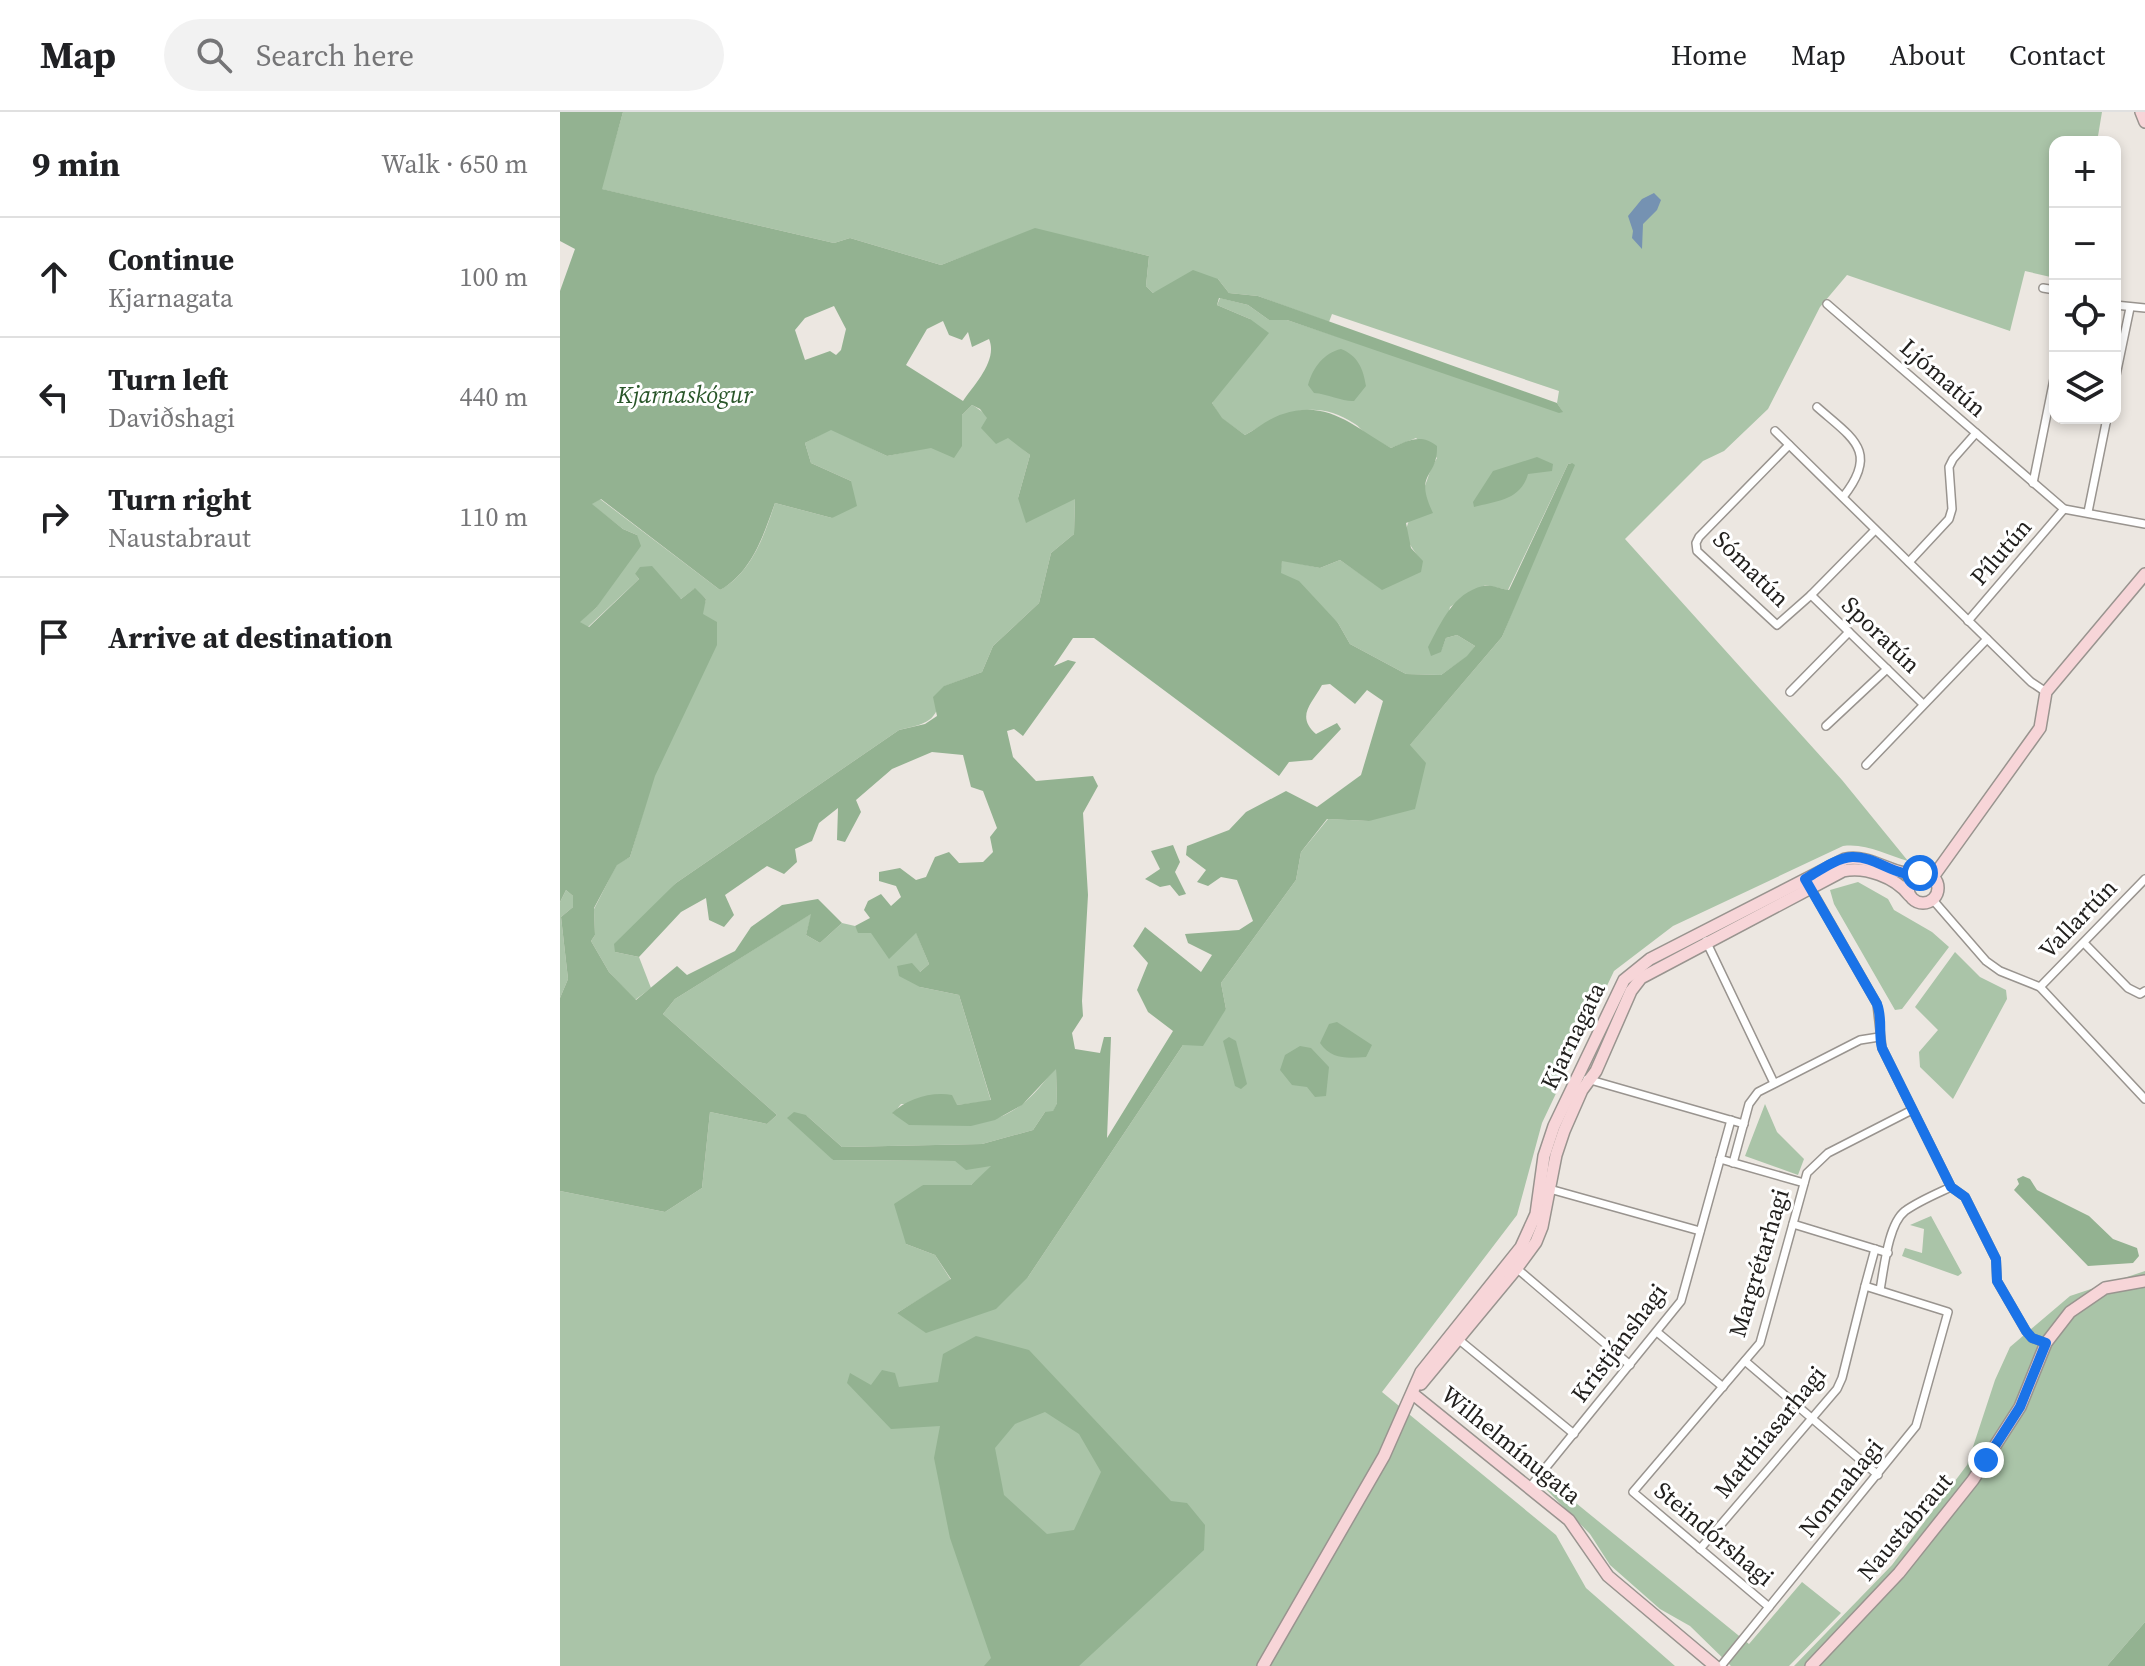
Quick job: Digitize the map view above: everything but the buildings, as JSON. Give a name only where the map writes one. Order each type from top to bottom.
[{"type":"street","points":[[2141,112],[2145,122]]},
{"type":"street","points":[[2043,288],[2049,289]]},
{"type":"street","name":"Ljómatún","points":[[1827,304],[2064,509]]},
{"type":"street","points":[[2121,306],[2145,308]]},
{"type":"street","points":[[2121,352],[2130,308]]},
{"type":"street","points":[[2033,483],[2049,404]]},
{"type":"street","points":[[1817,407],[1851,437],[1859,450],[1858,478],[1843,497]]},
{"type":"street","points":[[2088,512],[2106,424]]},
{"type":"street","points":[[1775,431],[2031,682],[2046,692]]},
{"type":"street","points":[[1909,562],[1949,519],[1952,509],[1949,467],[1976,433]]},
{"type":"street","name":"Sómatún","points":[[1789,445],[1696,543],[1697,551],[1777,625],[1875,530]]},
{"type":"street","points":[[2064,509],[2145,524]]},
{"type":"street","name":"Pílutún","points":[[1968,621],[2064,509]]},
{"type":"street","points":[[1933,877],[2040,728],[2046,692],[2144,576]]},
{"type":"street","name":"Sporatún","points":[[1811,595],[1923,704]]},
{"type":"street","points":[[1790,692],[1849,632]]},
{"type":"street","name":"Sporatún","points":[[1866,765],[1987,639]]},
{"type":"street","points":[[1826,726],[1887,669]]},
{"type":"street","name":"Kjarnagata","points":[[1263,1666],[1384,1456],[1413,1394],[1513,1265],[1536,1242],[1542,1227],[1545,1187],[1583,1078],[1596,1071],[1631,991],[1641,978],[1704,937],[1808,884],[1850,857],[1869,860],[1907,875],[1916,874]]},
{"type":"street","name":"Kjarnagata","points":[[1808,884],[1843,871],[1860,869],[1896,883],[1909,895]]},
{"type":"street","points":[[1925,873],[1933,877],[1938,889],[1933,900],[1922,903],[1909,895],[1908,885],[1916,874],[1925,873]]},
{"type":"street","name":"Vallartún","points":[[2040,987],[2145,879]]},
{"type":"street","points":[[1808,884],[1877,1004],[1881,1021],[1879,1037],[1951,1187],[1965,1197],[1996,1259],[1997,1281],[2026,1331],[2032,1338],[2046,1343]]},
{"type":"street","points":[[1933,900],[1986,961],[2000,971],[2040,987],[2145,1099]]},
{"type":"street","points":[[1704,937],[1774,1083]]},
{"type":"street","points":[[2084,943],[2128,988],[2140,994],[2145,991]]},
{"type":"street","points":[[1733,1163],[1753,1096],[1860,1040],[1879,1037]]},
{"type":"street","points":[[1583,1078],[1744,1124]]},
{"type":"street","name":"Margrétarhagi","points":[[1633,1492],[1760,1343],[1807,1173],[1828,1153],[1912,1110]]},
{"type":"street","name":"Kristjánshagi","points":[[1530,1487],[1681,1301],[1731,1120]]},
{"type":"street","points":[[1720,1159],[1804,1183]]},
{"type":"street","points":[[1545,1187],[1700,1231]]},
{"type":"street","points":[[1865,1286],[1880,1290],[1894,1227],[1902,1214],[1951,1187]]},
{"type":"street","points":[[1793,1224],[1888,1253]]},
{"type":"street","name":"Matthiasarhagi","points":[[1700,1549],[1834,1393],[1842,1378],[1875,1249]]},
{"type":"street","points":[[1513,1265],[1630,1365]]},
{"type":"street","name":"Naustabraut","points":[[1811,1666],[1899,1573],[1973,1480],[2020,1407],[2046,1343],[2070,1312],[2113,1285],[2145,1281]]},
{"type":"street","name":"Nonnahagi","points":[[1718,1666],[1916,1426],[1948,1312],[1880,1290]]},
{"type":"street","points":[[1657,1332],[1723,1387]]},
{"type":"street","points":[[1455,1337],[1574,1434]]},
{"type":"street","points":[[1745,1361],[1878,1475]]},
{"type":"street","name":"Wilhelmínugata","points":[[1413,1394],[1576,1527],[1608,1576],[1718,1666]]},
{"type":"street","name":"Steindórshagi","points":[[1633,1492],[1769,1607]]},
{"type":"green space","name":"Kjarnaskógur","points":[[560,112],[623,112],[602,189],[834,243],[850,238],[941,265],[1035,228],[1149,256],[1146,286],[1153,293],[1193,270],[1218,279],[1229,293],[1258,296],[1557,403],[1563,412],[1287,320],[1269,320],[1248,305],[1219,298],[1217,305],[1250,319],[1269,333],[1212,403],[1222,418],[1245,435],[1278,416],[1299,410],[1314,410],[1340,418],[1391,448],[1419,439],[1437,446],[1425,489],[1433,513],[1406,523],[1411,548],[1423,561],[1421,572],[1382,590],[1340,560],[1320,568],[1282,561],[1281,573],[1299,581],[1338,623],[1350,644],[1406,674],[1441,675],[1467,656],[1475,646],[1457,635],[1446,638],[1441,652],[1431,656],[1428,647],[1449,610],[1464,595],[1486,586],[1509,590],[1568,464],[1575,465],[1502,637],[1410,745],[1426,763],[1415,809],[1369,821],[1327,819],[1301,852],[1296,880],[1221,983],[1226,1009],[1203,1046],[1183,1045],[1028,1277],[996,1309],[926,1333],[897,1313],[951,1279],[935,1255],[906,1244],[894,1204],[923,1185],[971,1185],[991,1166],[966,1170],[955,1161],[833,1160],[787,1118],[794,1112],[806,1115],[842,1147],[982,1144],[1033,1130],[1045,1112],[1053,1111],[1057,1103],[1056,1069],[1022,1105],[995,1120],[971,1126],[909,1125],[892,1113],[912,1100],[928,1095],[952,1095],[957,1105],[991,1100],[959,995],[920,987],[899,976],[897,966],[912,963],[920,972],[929,964],[916,933],[889,959],[871,933],[858,933],[855,926],[870,918],[864,910],[868,901],[881,894],[891,906],[901,897],[896,886],[879,881],[879,872],[900,868],[916,880],[926,877],[935,857],[949,852],[959,863],[983,862],[993,852],[990,837],[997,828],[983,791],[971,787],[963,755],[932,752],[892,769],[856,800],[861,812],[845,842],[837,840],[838,808],[819,823],[812,841],[795,849],[797,862],[784,874],[767,866],[725,895],[734,915],[724,927],[709,920],[706,898],[681,912],[639,957],[615,952],[614,944],[676,883],[899,730],[925,724],[937,716],[933,697],[944,686],[982,672],[993,646],[1039,603],[1051,553],[1074,534],[1075,499],[1026,523],[1018,498],[1030,455],[1008,438],[996,444],[981,428],[987,418],[972,405],[962,415],[962,446],[954,458],[931,448],[887,456],[831,430],[805,443],[811,463],[851,481],[857,506],[832,518],[775,503],[761,540],[748,563],[720,590],[601,499],[592,504],[623,529],[637,535],[641,546],[596,608],[580,622],[589,627],[639,579],[635,574],[640,567],[652,566],[681,599],[695,588],[706,599],[703,614],[717,622],[717,645],[655,776],[630,857],[617,865],[594,908],[595,935],[591,941],[609,972],[636,1000],[677,966],[687,975],[735,951],[751,927],[782,905],[818,899],[842,923],[820,943],[806,935],[811,914],[675,999],[663,1014],[777,1115],[767,1124],[710,1112],[702,1188],[665,1212],[560,1191],[560,998],[568,979],[561,917],[573,907],[573,896],[566,890],[560,902],[560,291],[575,249],[560,241]],"holes":[[[834,306],[846,329],[841,350],[836,355],[830,351],[805,360],[795,330],[805,318]],[[943,321],[949,335],[962,340],[968,332],[972,347],[989,339],[988,363],[963,401],[906,365],[927,329]],[[1073,638],[1094,638],[1279,776],[1289,762],[1312,760],[1341,729],[1337,723],[1316,734],[1307,722],[1307,710],[1322,685],[1330,684],[1355,704],[1367,690],[1383,701],[1361,775],[1317,807],[1286,791],[1246,812],[1229,830],[1187,846],[1186,855],[1206,870],[1197,882],[1208,886],[1221,877],[1237,880],[1253,921],[1239,930],[1185,934],[1188,943],[1212,955],[1201,972],[1145,927],[1133,946],[1148,963],[1137,990],[1148,1012],[1173,1031],[1107,1138],[1111,1037],[1104,1037],[1100,1053],[1075,1049],[1072,1033],[1083,1016],[1088,895],[1083,813],[1098,786],[1093,776],[1036,781],[1013,757],[1007,731],[1014,729],[1023,736],[1076,662],[1068,660],[1054,666]]]},
{"type":"green space","points":[[623,112],[2102,112],[2098,136],[2049,136],[2049,277],[2025,271],[2010,331],[1847,275],[1820,307],[1768,409],[1724,451],[1703,461],[1625,539],[1842,780],[1908,861],[1868,848],[1843,846],[1673,926],[1614,971],[1542,1123],[1517,1215],[1382,1392],[1556,1535],[1586,1588],[1675,1666],[560,1666],[560,1191],[665,1212],[702,1188],[710,1112],[767,1124],[777,1115],[663,1014],[675,999],[812,913],[806,935],[820,943],[842,923],[855,926],[859,933],[916,932],[929,964],[920,972],[920,987],[959,995],[991,1101],[957,1105],[901,1104],[893,1114],[958,1124],[990,1120],[1005,1115],[1026,1101],[1056,1068],[1057,1103],[1053,1112],[1045,1112],[1033,1130],[982,1144],[842,1147],[806,1115],[833,1160],[955,1161],[993,1166],[971,1185],[923,1185],[906,1244],[935,1255],[951,1280],[897,1313],[1028,1277],[1183,1045],[1226,1009],[1221,983],[1296,880],[1301,852],[1328,819],[1369,821],[1409,746],[1502,637],[1572,463],[1568,464],[1508,590],[1485,585],[1450,607],[1441,651],[1446,638],[1457,635],[1475,646],[1468,656],[1441,675],[1406,674],[1350,644],[1338,623],[1280,573],[1282,560],[1320,568],[1340,560],[1382,589],[1422,561],[1408,541],[1407,527],[1437,458],[1416,438],[1391,448],[1370,437],[1355,424],[1326,411],[1298,411],[1272,420],[1245,435],[1221,418],[1212,403],[1250,319],[1217,305],[1220,298],[1248,305],[1269,320],[1287,320],[1562,411],[1557,403],[1559,391],[1332,314],[1329,322],[1258,296],[1229,293],[1218,279],[1153,293],[1146,286],[1149,256],[1035,229],[941,265],[850,238],[834,243],[601,189]]},
{"type":"green space","points":[[1341,349],[1356,359],[1365,380],[1366,386],[1354,401],[1314,393],[1308,385],[1320,362]]},
{"type":"green space","points":[[972,405],[1030,455],[1018,498],[1075,498],[1074,534],[1051,553],[1039,603],[993,646],[982,672],[945,686],[939,707],[926,722],[899,730],[676,883],[615,952],[639,957],[651,988],[635,1000],[609,972],[591,941],[595,935],[594,909],[617,864],[630,857],[706,599],[694,589],[681,599],[635,574],[639,579],[588,627],[579,622],[596,608],[637,535],[623,529],[591,504],[600,499],[720,590],[749,563],[775,503],[832,518],[851,481],[811,463],[805,443],[831,429],[887,456],[931,447],[962,434],[962,415]]},
{"type":"green space","points":[[1537,457],[1553,464],[1552,471],[1528,474],[1525,483],[1514,494],[1474,507],[1473,502],[1493,471]]},
{"type":"green space","points":[[1173,845],[1180,862],[1175,872],[1186,894],[1179,896],[1170,885],[1160,887],[1145,879],[1160,869],[1151,851]]},
{"type":"green space","points":[[1858,882],[1888,899],[1894,910],[1932,932],[1949,947],[1902,1009],[1895,1010],[1834,904],[1830,890]]},
{"type":"green space","points":[[566,890],[573,896],[573,907],[561,917],[568,979],[560,998],[560,902]]},
{"type":"green space","points":[[1955,952],[1980,977],[2006,990],[2007,999],[1953,1099],[1920,1067],[1919,1052],[1938,1030],[1915,1007]]},
{"type":"green space","points":[[1337,1022],[1372,1045],[1366,1057],[1335,1055],[1320,1043],[1329,1024]]},
{"type":"green space","points":[[1229,1037],[1236,1041],[1247,1084],[1241,1089],[1235,1086],[1223,1041]]},
{"type":"green space","points":[[1300,1046],[1311,1048],[1329,1067],[1326,1096],[1315,1097],[1307,1087],[1292,1085],[1280,1070],[1285,1055]]},
{"type":"green space","points":[[1765,1104],[1777,1132],[1804,1159],[1798,1175],[1745,1156]]},
{"type":"green space","points":[[2023,1176],[2030,1179],[2037,1190],[2089,1216],[2113,1239],[2137,1248],[2139,1256],[2133,1263],[2088,1266],[2014,1190],[2019,1184],[2017,1179]]},
{"type":"green space","points":[[1931,1216],[1962,1273],[1958,1276],[1902,1256],[1905,1248],[1922,1253],[1924,1229],[1910,1225]]},
{"type":"green space","points":[[2145,1271],[2145,1622],[2107,1666],[1794,1666],[1892,1565],[1967,1465],[1995,1380],[2010,1347],[2070,1296]]},
{"type":"green space","points":[[976,1336],[1029,1350],[1171,1501],[1187,1503],[1205,1525],[1204,1550],[1079,1666],[984,1666],[991,1658],[950,1538],[934,1458],[940,1426],[891,1429],[847,1383],[850,1373],[871,1385],[882,1370],[895,1373],[899,1387],[938,1382],[943,1354]],"holes":[[[1045,1412],[1079,1434],[1101,1472],[1074,1530],[1047,1534],[1004,1495],[995,1448],[1015,1424]]]},
{"type":"green space","points":[[1544,1477],[1749,1644],[1802,1582],[1841,1613],[1789,1666],[1731,1666],[1690,1626],[1660,1609],[1610,1565],[1590,1534],[1542,1485]]},
{"type":"green space","points":[[2145,1622],[2145,1666],[2107,1666]]},
{"type":"water","points":[[1654,193],[1661,200],[1657,210],[1643,224],[1642,249],[1632,238],[1628,216],[1642,199]]},
{"type":"route","points":[[1920,873],[1907,875],[1863,858],[1850,857],[1805,879],[1880,1009],[1879,1037],[1882,1048],[1951,1187],[1965,1197],[1996,1259],[1997,1281],[2026,1331],[2032,1338],[2046,1343],[2020,1407],[1986,1460]]}]
